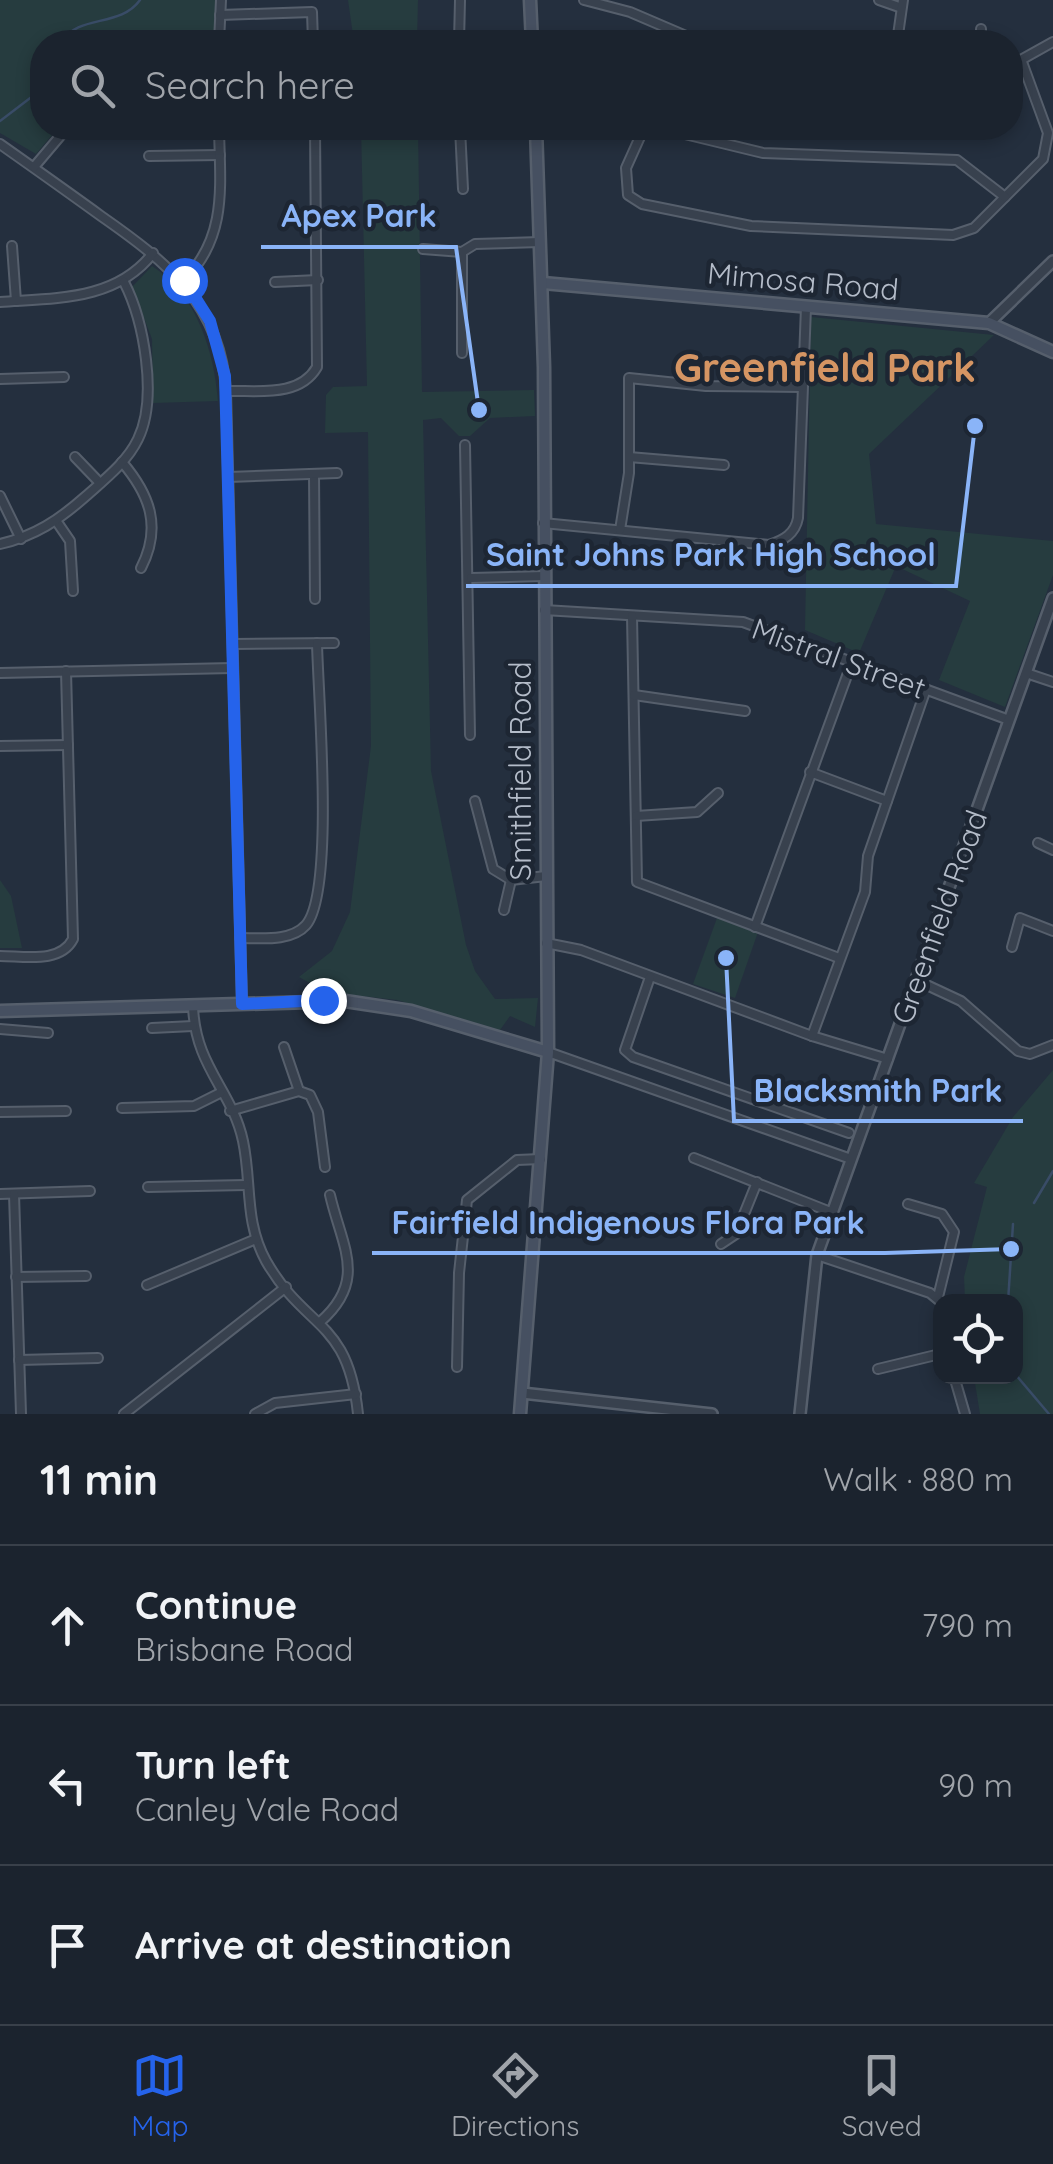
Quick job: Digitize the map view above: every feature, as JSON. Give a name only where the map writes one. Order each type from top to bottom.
[{"type":"main road","points":[[530,0],[531,30]]},
{"type":"main road","name":"Smithfield Road","points":[[520,1414],[548,1052],[543,284],[536,140]]},
{"type":"main road","name":"Mimosa Road","points":[[543,284],[989,323],[1053,352]]},
{"type":"main road","points":[[0,1011],[323,1000],[378,1004],[548,1052]]},
{"type":"street","points":[[220,30],[221,0]]},
{"type":"street","points":[[460,0],[460,30]]},
{"type":"street","points":[[584,0],[610,3],[665,30]]},
{"type":"street","points":[[879,0],[901,3],[899,30]]},
{"type":"street","points":[[220,16],[312,12],[313,30]]},
{"type":"street","points":[[1023,61],[1053,42]]},
{"type":"street","points":[[628,194],[647,206],[751,226],[953,235],[974,228],[1044,160],[1050,134],[1023,65]]},
{"type":"street","points":[[34,167],[57,140]]},
{"type":"street","points":[[184,280],[208,251],[219,221],[220,140]]},
{"type":"street","points":[[226,391],[290,389],[310,378],[318,366],[315,140]]},
{"type":"street","points":[[461,140],[463,189]]},
{"type":"street","points":[[628,194],[626,168],[639,140]]},
{"type":"street","points":[[709,140],[763,153],[957,160],[1006,197]]},
{"type":"street","points":[[0,144],[184,280],[214,332],[226,391],[242,1004]]},
{"type":"street","points":[[149,156],[220,155]]},
{"type":"street","points":[[619,202],[628,194]]},
{"type":"street","points":[[424,249],[462,252],[475,244],[540,242]]},
{"type":"street","points":[[12,246],[16,301]]},
{"type":"street","points":[[462,252],[462,353]]},
{"type":"street","points":[[0,302],[92,292],[124,282],[152,253]]},
{"type":"street","points":[[989,323],[1053,261]]},
{"type":"street","points":[[275,282],[318,280]]},
{"type":"street","points":[[0,544],[22,540],[57,522],[122,462],[138,439],[145,409],[144,332],[124,282]]},
{"type":"street","points":[[543,523],[769,545],[784,540],[796,528],[798,518],[806,307]]},
{"type":"street","points":[[0,379],[64,377]]},
{"type":"street","points":[[620,530],[629,457],[629,378],[706,386],[802,387]]},
{"type":"street","points":[[465,445],[470,735]]},
{"type":"street","points":[[75,456],[100,483]]},
{"type":"street","points":[[629,457],[724,465]]},
{"type":"street","points":[[122,462],[144,488],[150,504],[150,551],[141,568]]},
{"type":"street","points":[[229,476],[337,473]]},
{"type":"street","points":[[314,474],[315,598]]},
{"type":"street","points":[[0,496],[22,540]]},
{"type":"street","points":[[57,522],[70,541],[73,591]]},
{"type":"street","points":[[470,578],[544,576]]},
{"type":"street","name":"Greenfield Road","points":[[800,1414],[817,1255],[1053,598]]},
{"type":"street","name":"Mistral Street","points":[[544,610],[743,622],[1009,720]]},
{"type":"street","points":[[632,616],[637,882],[839,958]]},
{"type":"street","points":[[240,938],[292,935],[306,926],[312,912],[322,857],[317,643]]},
{"type":"street","points":[[233,644],[334,643]]},
{"type":"street","points":[[755,926],[852,662]]},
{"type":"street","points":[[0,673],[233,668]]},
{"type":"street","points":[[0,956],[54,956],[69,947],[74,929],[66,672]]},
{"type":"street","points":[[1026,673],[1053,682]]},
{"type":"street","points":[[812,1036],[864,892],[868,856],[926,689]]},
{"type":"street","points":[[634,695],[744,711]]},
{"type":"street","points":[[0,746],[68,745]]},
{"type":"street","points":[[810,772],[887,800]]},
{"type":"street","points":[[636,816],[697,812],[718,793]]},
{"type":"street","points":[[475,802],[494,869],[511,880],[546,876]]},
{"type":"street","points":[[1038,843],[1053,850]]},
{"type":"street","points":[[504,910],[511,880]]},
{"type":"street","points":[[1012,947],[1020,918],[1053,930]]},
{"type":"street","points":[[546,943],[581,950],[812,1036],[888,1059]]},
{"type":"street","points":[[650,976],[625,1050],[634,1057],[849,1134]]},
{"type":"street","points":[[916,980],[960,1001],[1018,1051],[1030,1054],[1053,1045]]},
{"type":"street","points":[[192,1006],[198,1050],[244,1147],[246,1186],[256,1240],[286,1287],[346,1355],[358,1414]]},
{"type":"street","points":[[152,1028],[194,1026]]},
{"type":"street","points":[[0,1029],[48,1033]]},
{"type":"street","points":[[284,1047],[299,1091]]},
{"type":"street","points":[[548,1052],[851,1159]]},
{"type":"street","points":[[230,1111],[299,1091],[310,1096],[318,1112],[325,1166]]},
{"type":"street","points":[[122,1108],[194,1106],[220,1093]]},
{"type":"street","points":[[0,1112],[66,1111]]},
{"type":"street","points":[[694,1158],[833,1212]]},
{"type":"street","points":[[457,1367],[459,1273],[467,1200],[516,1160],[540,1159]]},
{"type":"street","points":[[721,1244],[736,1234],[757,1182]]},
{"type":"street","points":[[148,1187],[246,1186]]},
{"type":"street","points":[[0,1194],[90,1192]]},
{"type":"street","points":[[14,1194],[21,1414]]},
{"type":"street","points":[[320,1322],[342,1301],[348,1286],[340,1222],[330,1195]]},
{"type":"street","points":[[908,1204],[951,1221],[954,1232],[941,1294]]},
{"type":"street","points":[[148,1284],[256,1240]]},
{"type":"street","points":[[817,1255],[933,1296]]},
{"type":"street","points":[[16,1277],[86,1276]]},
{"type":"street","points":[[124,1414],[286,1287]]},
{"type":"street","points":[[878,1369],[933,1356]]},
{"type":"street","points":[[19,1360],[98,1358]]},
{"type":"street","points":[[956,1384],[965,1414]]},
{"type":"street","points":[[522,1393],[712,1414]]},
{"type":"street","points":[[255,1414],[275,1403],[356,1394]]},
{"type":"green space","points":[[0,0],[216,0],[215,30],[30,30],[30,140],[48,140],[36,154],[0,133]]},
{"type":"green space","points":[[348,0],[418,0],[417,30],[352,30]]},
{"type":"green space","points":[[361,140],[418,140],[422,392],[534,390],[535,416],[490,418],[470,436],[459,436],[441,418],[423,420],[431,771],[466,945],[475,971],[495,999],[538,998],[535,1027],[510,1016],[500,1030],[397,1000],[326,992],[299,977],[332,951],[350,912],[371,746],[368,432],[325,433],[326,395],[333,387],[367,386]]},
{"type":"green space","points":[[152,266],[168,278],[192,308],[207,344],[218,401],[153,403],[152,339],[132,287]]},
{"type":"green space","points":[[811,317],[994,335],[869,454],[876,524],[1053,541],[1053,575],[1005,707],[939,680],[970,601],[896,566],[859,653],[805,630]]},
{"type":"green space","points":[[0,880],[11,896],[22,948],[0,948]]},
{"type":"green space","points":[[717,918],[758,932],[735,998],[693,984]]},
{"type":"green space","points":[[1053,1070],[1053,1414],[980,1414],[975,1384],[1023,1384],[1023,1294],[965,1294],[964,1277],[987,1187],[974,1183],[1013,1117]]},
{"type":"waterway","points":[[74,30],[122,14],[140,0]]},
{"type":"waterway","points":[[0,121],[30,98]]},
{"type":"waterway","points":[[1034,1203],[1053,1171]]},
{"type":"waterway","points":[[1009,1294],[1013,1224]]},
{"type":"waterway","points":[[1023,1383],[1049,1414]]},
{"type":"place","name":"Apex Park","points":[[479,410]]},
{"type":"place","name":"Saint Johns Park High School","points":[[975,426]]},
{"type":"place","name":"Blacksmith Park","points":[[726,958]]},
{"type":"place","name":"Fairfield Indigenous Flora Park","points":[[1011,1249]]},
{"type":"district","name":"Greenfield Park","points":[[825,367]]},
{"type":"route","points":[[184,280],[210,321],[224,362],[242,1004],[323,1000]]}]
